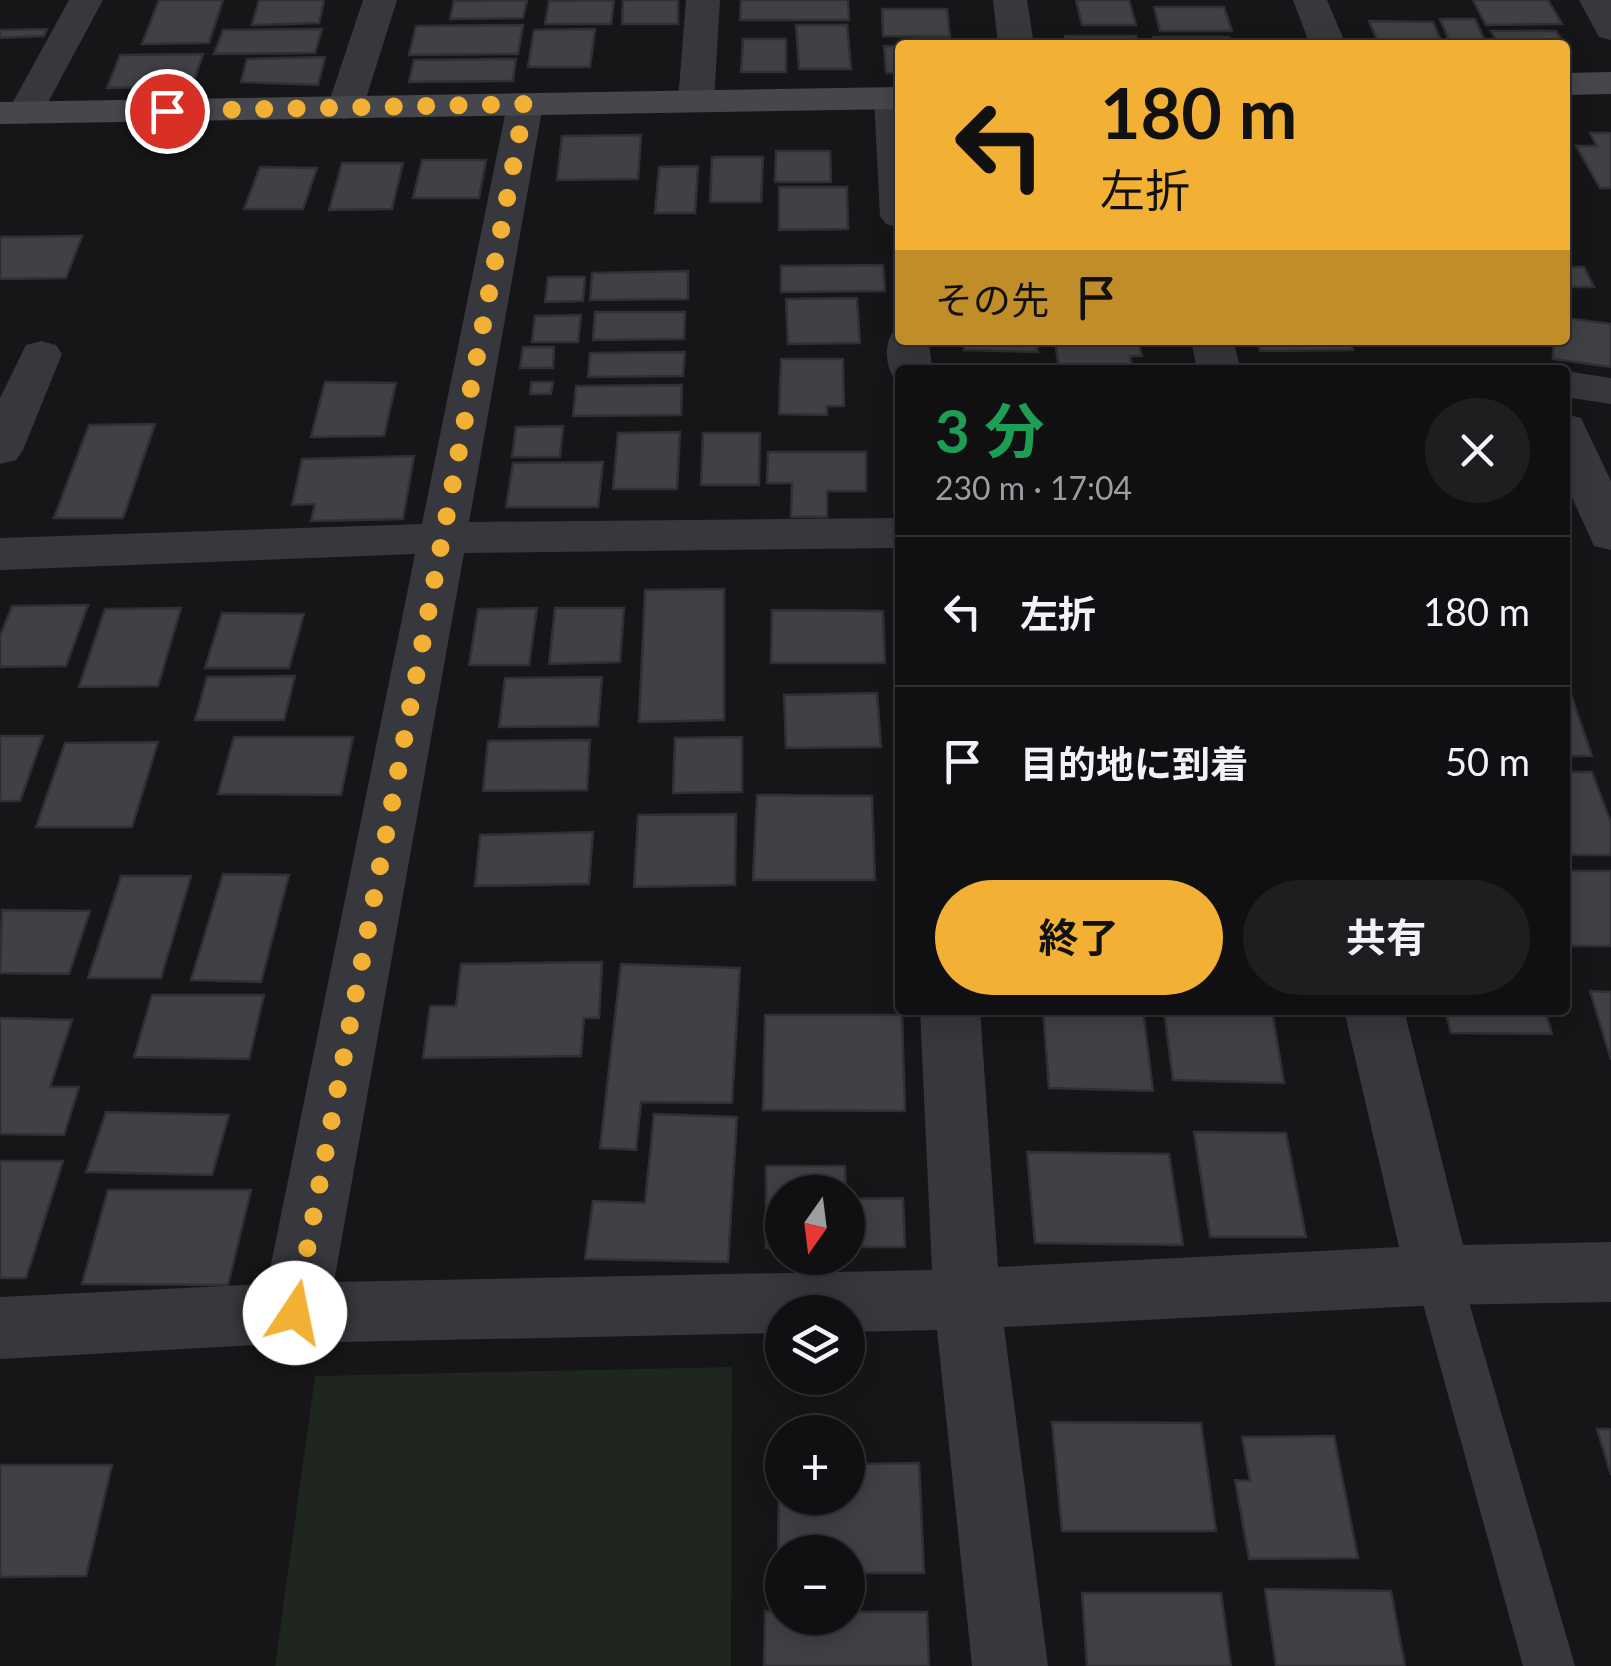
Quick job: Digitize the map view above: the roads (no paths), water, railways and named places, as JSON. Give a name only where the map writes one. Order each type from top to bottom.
[{"type":"street","points":[[12,113],[86,0]]},
{"type":"street","points":[[345,108],[380,0]]},
{"type":"street","points":[[696,102],[703,0]]},
{"type":"street","points":[[1010,0],[1015,40]]},
{"type":"street","points":[[1310,0],[1326,40]]},
{"type":"street","points":[[1596,0],[1611,30]]},
{"type":"street","points":[[1570,84],[1611,83]]},
{"type":"street","points":[[12,113],[895,98]]},
{"type":"street","points":[[295,1313],[525,104]]},
{"type":"street","points":[[0,450],[41,354]]},
{"type":"street","points":[[1570,385],[1611,391]]},
{"type":"street","points":[[1570,440],[1611,535]]},
{"type":"street","points":[[0,554],[444,538],[895,533]]},
{"type":"street","points":[[950,1015],[967,1299],[1010,1666]]},
{"type":"street","points":[[1375,1015],[1438,1275]]},
{"type":"street","points":[[0,1328],[295,1313],[967,1299],[1438,1275],[1611,1272]]},
{"type":"lane","points":[[1438,1275],[1549,1666]]}]
